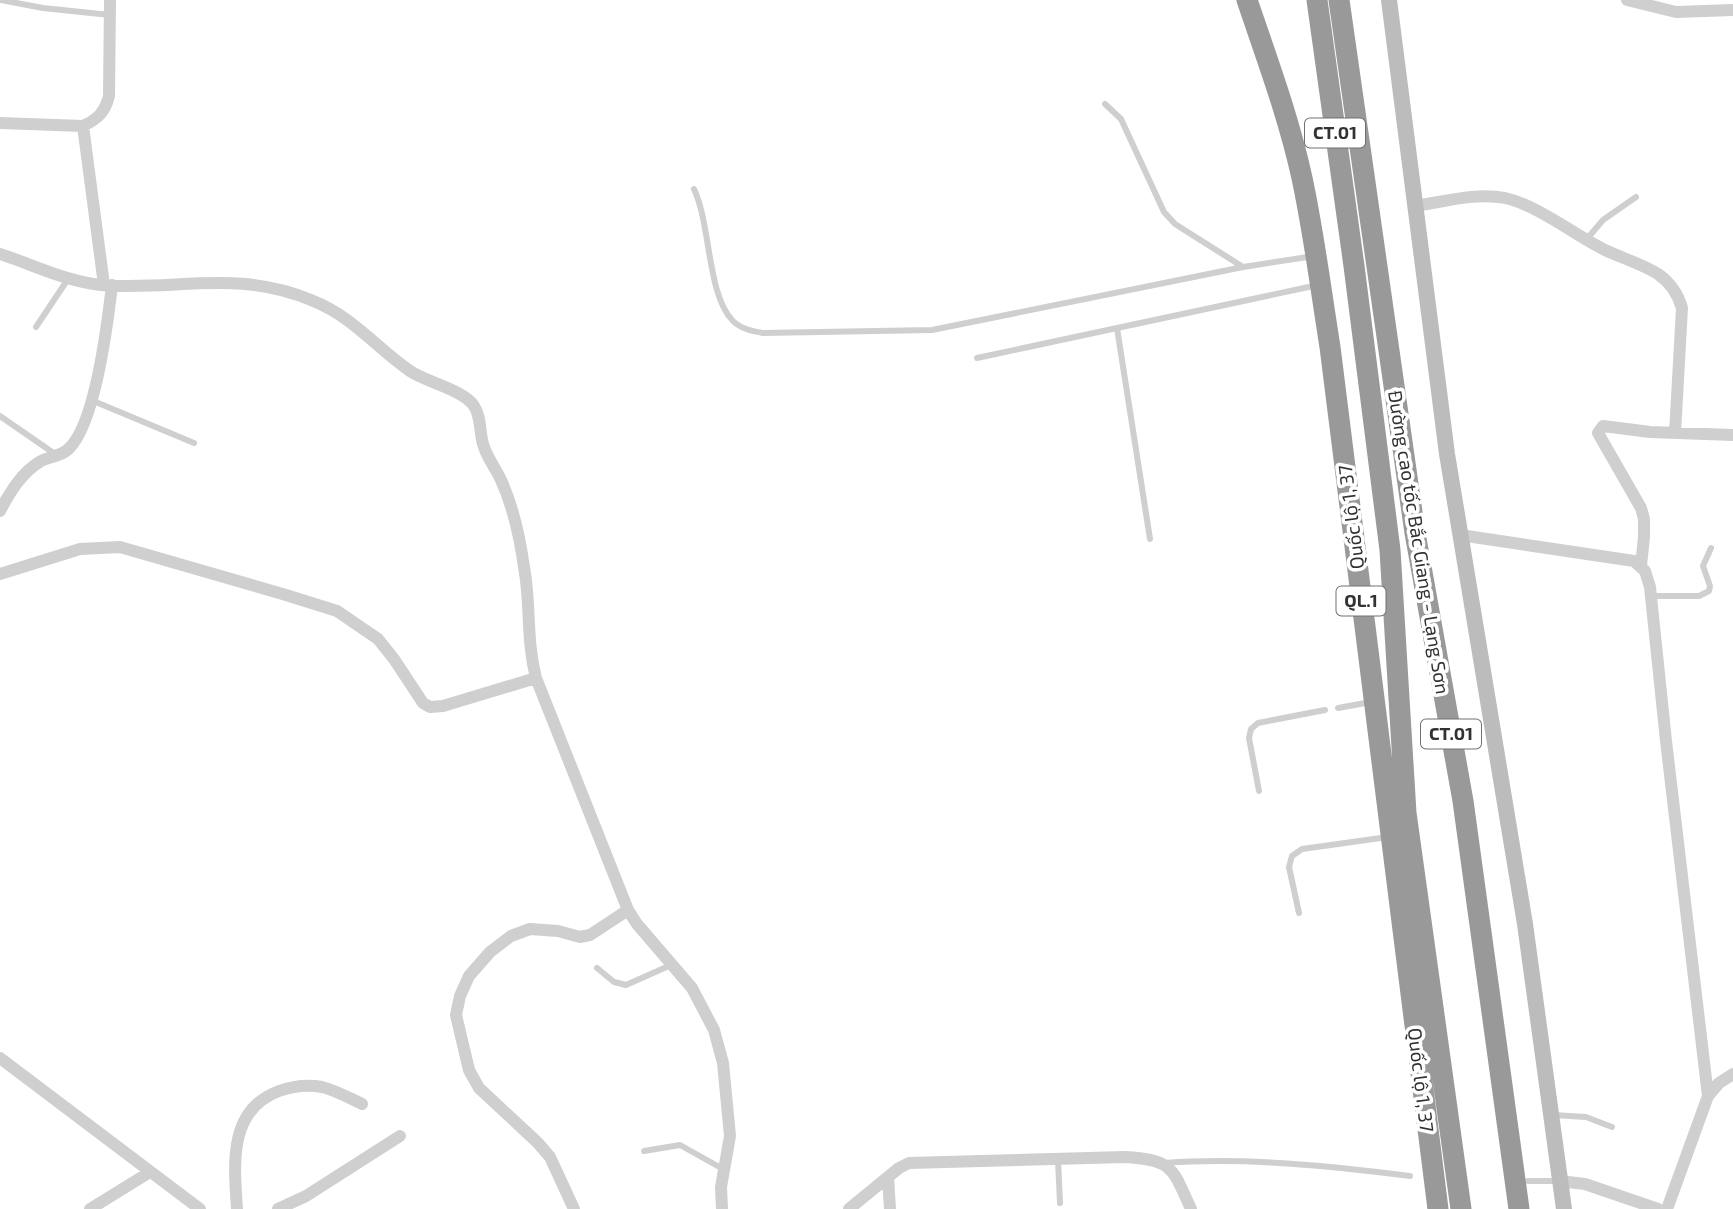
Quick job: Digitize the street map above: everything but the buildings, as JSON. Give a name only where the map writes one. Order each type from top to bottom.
[{"type":"highway","name":"Quốc lộ 1, 37","points":[[1247,0],[1290,130],[1316,256],[1330,346],[1437,1209]]},
{"type":"highway","name":"Đường cao tốc Bắc Giang - Lạng Sơn","points":[[1317,0],[1390,550],[1406,813],[1461,1209]]},
{"type":"highway","name":"Đường cao tốc Bắc Giang - Lạng Sơn","points":[[1339,0],[1415,533],[1463,801],[1519,1209]]},
{"type":"street","points":[[0,123],[83,125],[94,121],[105,110],[110,0]]},
{"type":"street","points":[[1388,0],[1447,454],[1525,924],[1564,1209]]},
{"type":"street","points":[[1627,0],[1676,12],[1733,10]]},
{"type":"street","points":[[0,511],[16,484],[28,471],[41,461],[66,451],[74,443],[87,416],[104,352],[108,285],[83,125]]},
{"type":"street","points":[[1415,206],[1478,197],[1504,198],[1520,203],[1586,240],[1658,274],[1679,296],[1682,308],[1675,433]]},
{"type":"street","points":[[0,254],[69,279],[108,285],[237,282],[286,291],[338,313],[361,329],[410,372],[464,397],[474,405],[485,450],[508,499],[525,569],[530,654],[536,678],[628,910],[692,988],[714,1030],[723,1062],[730,1136],[720,1186],[722,1209]]},
{"type":"street","points":[[1641,566],[1644,537],[1641,508],[1598,433],[1603,426],[1733,435]]},
{"type":"street","points":[[1460,535],[1634,561],[1645,571],[1651,596],[1708,1096]]},
{"type":"street","points":[[0,574],[80,550],[120,547],[337,611],[387,648],[423,703],[430,707],[443,706],[536,678]]},
{"type":"street","points":[[573,1209],[550,1157],[479,1088],[469,1070],[456,1015],[460,996],[469,976],[490,952],[511,936],[530,929],[558,931],[580,937],[590,935],[628,910]]},
{"type":"street","points":[[0,1058],[200,1209]]},
{"type":"street","points":[[1667,1209],[1708,1096],[1719,1083],[1733,1074]]},
{"type":"street","points":[[237,1209],[234,1156],[242,1127],[254,1104],[261,1098],[295,1086],[322,1087],[362,1104]]},
{"type":"street","points":[[278,1209],[306,1196],[400,1136]]},
{"type":"street","points":[[849,1209],[909,1163],[1125,1157],[1165,1163],[1177,1176],[1191,1209]]},
{"type":"street","points":[[90,1209],[150,1172]]},
{"type":"street","points":[[888,1177],[890,1209]]},
{"type":"street","points":[[1560,1181],[1585,1184],[1658,1209]]},
{"type":"lane","points":[[1,0],[43,8],[110,15]]},
{"type":"lane","points":[[1105,104],[1121,119],[1164,212],[1175,224],[1243,267]]},
{"type":"lane","points":[[694,189],[706,232],[717,291],[725,310],[734,322],[748,330],[763,333],[932,330],[1243,267],[1316,256]]},
{"type":"lane","points":[[1586,240],[1603,220],[1636,197]]},
{"type":"lane","points":[[36,327],[69,279]]},
{"type":"lane","points":[[977,358],[1320,285]]},
{"type":"lane","points":[[1117,328],[1150,539]]},
{"type":"lane","points":[[91,400],[194,443]]},
{"type":"lane","points":[[0,416],[56,455]]},
{"type":"lane","points":[[1651,596],[1705,594],[1710,586],[1703,566],[1711,548]]},
{"type":"lane","points":[[1338,708],[1373,701]]},
{"type":"lane","points":[[1259,791],[1249,738],[1251,729],[1258,723],[1325,710]]},
{"type":"lane","points":[[1299,913],[1289,867],[1292,856],[1302,849],[1390,836]]},
{"type":"lane","points":[[597,968],[614,982],[626,985],[672,964]]},
{"type":"lane","points":[[1551,1115],[1586,1116],[1612,1127]]},
{"type":"lane","points":[[644,1151],[680,1145],[723,1169]]},
{"type":"lane","points":[[1058,1159],[1060,1203]]},
{"type":"lane","points":[[1165,1163],[1204,1160],[1410,1176]]},
{"type":"lane","points":[[1528,1181],[1560,1181]]}]
